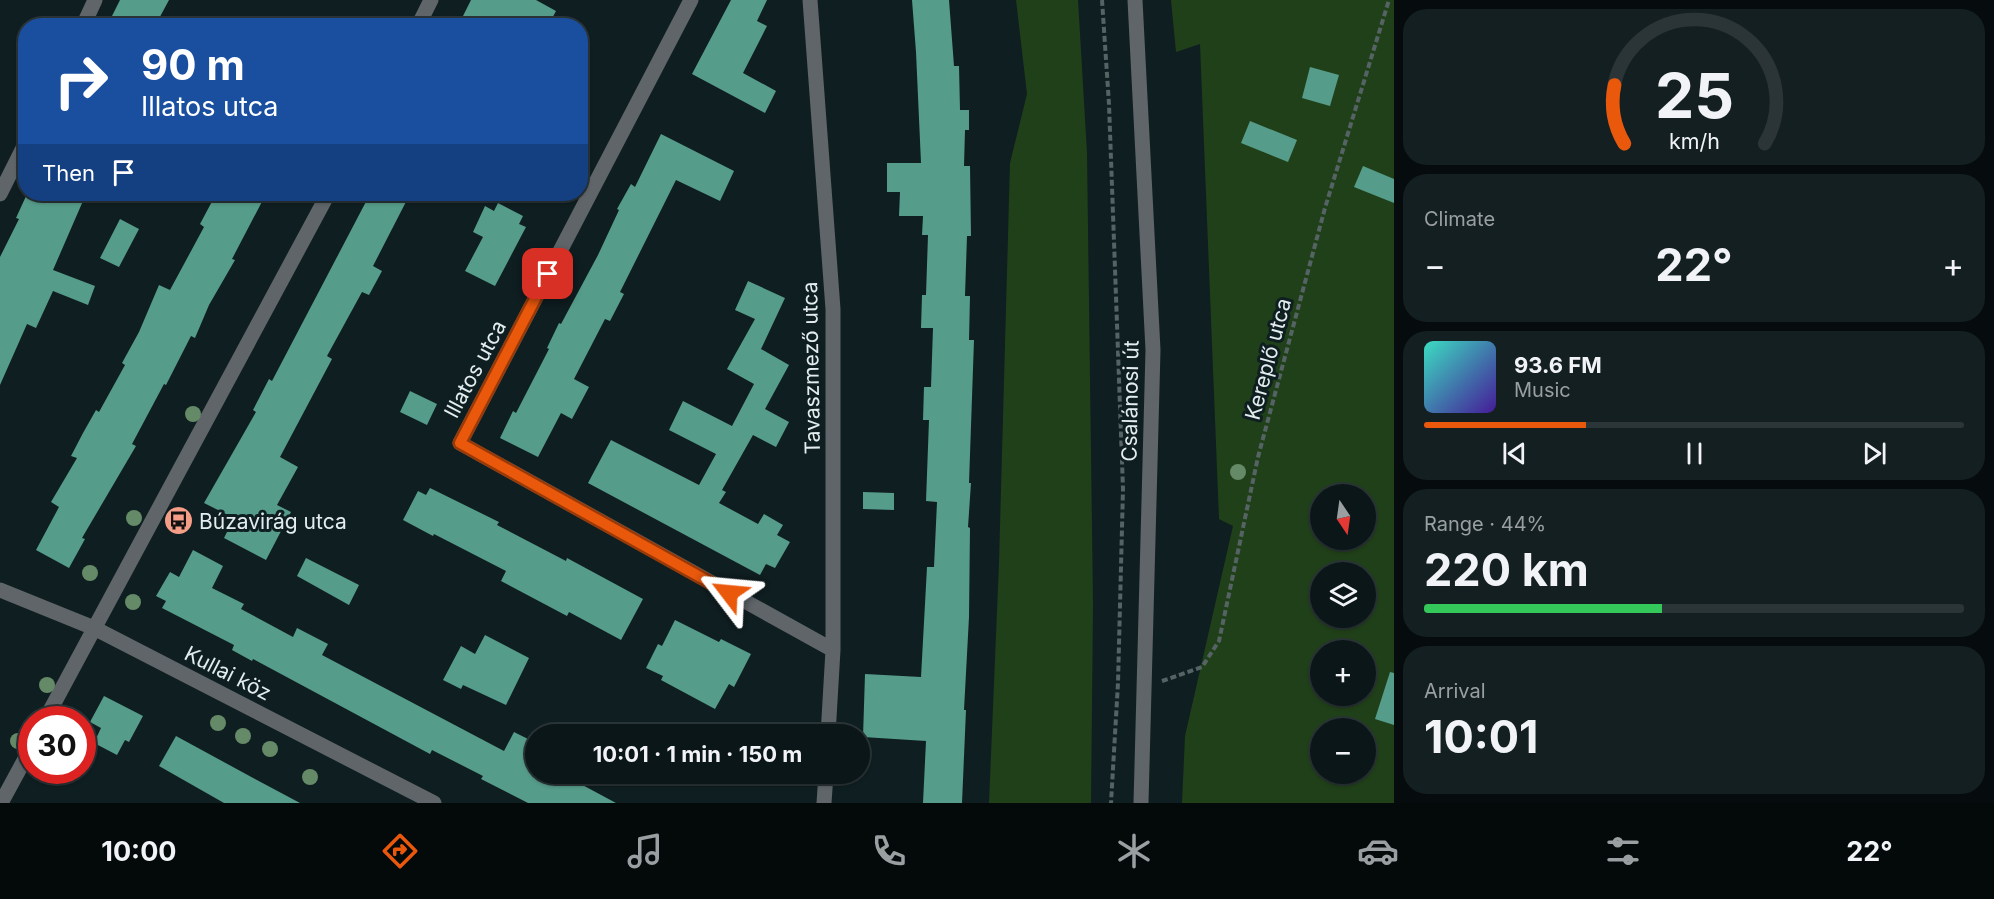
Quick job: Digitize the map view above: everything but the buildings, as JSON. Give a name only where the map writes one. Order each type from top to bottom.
[{"type":"street","points":[[87,18],[95,0]]},
{"type":"street","points":[[422,18],[431,0]]},
{"type":"street","name":"Illatos utca","points":[[588,199],[692,0]]},
{"type":"street","name":"Tavaszmező utca","points":[[810,0],[833,309],[833,650],[829,724]]},
{"type":"street","name":"Csalánosi út","points":[[1135,0],[1154,350],[1141,803]]},
{"type":"street","points":[[0,194],[18,158]]},
{"type":"street","points":[[52,706],[324,201]]},
{"type":"street","name":"Illatos utca","points":[[587,201],[460,443],[833,650]]},
{"type":"street","name":"Kullai köz","points":[[0,590],[94,628],[434,803]]},
{"type":"street","points":[[1,803],[18,772]]},
{"type":"street","points":[[824,803],[825,784]]},
{"type":"path","points":[[1102,0],[1109,104],[1123,489],[1112,803]]},
{"type":"path","name":"Kereplő utca","points":[[1144,686],[1202,667],[1219,641],[1261,445],[1324,208],[1389,0]]},
{"type":"green space","points":[[1016,0],[1078,0],[1087,153],[1093,604],[1091,803],[989,803],[999,563],[1010,163],[1027,94]]},
{"type":"green space","points":[[1171,0],[1394,0],[1394,803],[1182,803],[1185,736],[1233,526],[1219,519],[1200,44],[1176,52]]},
{"type":"place","name":"Búzavirág utca","points":[[178,521]]},
{"type":"route","points":[[548,274],[460,443],[729,593]]}]
